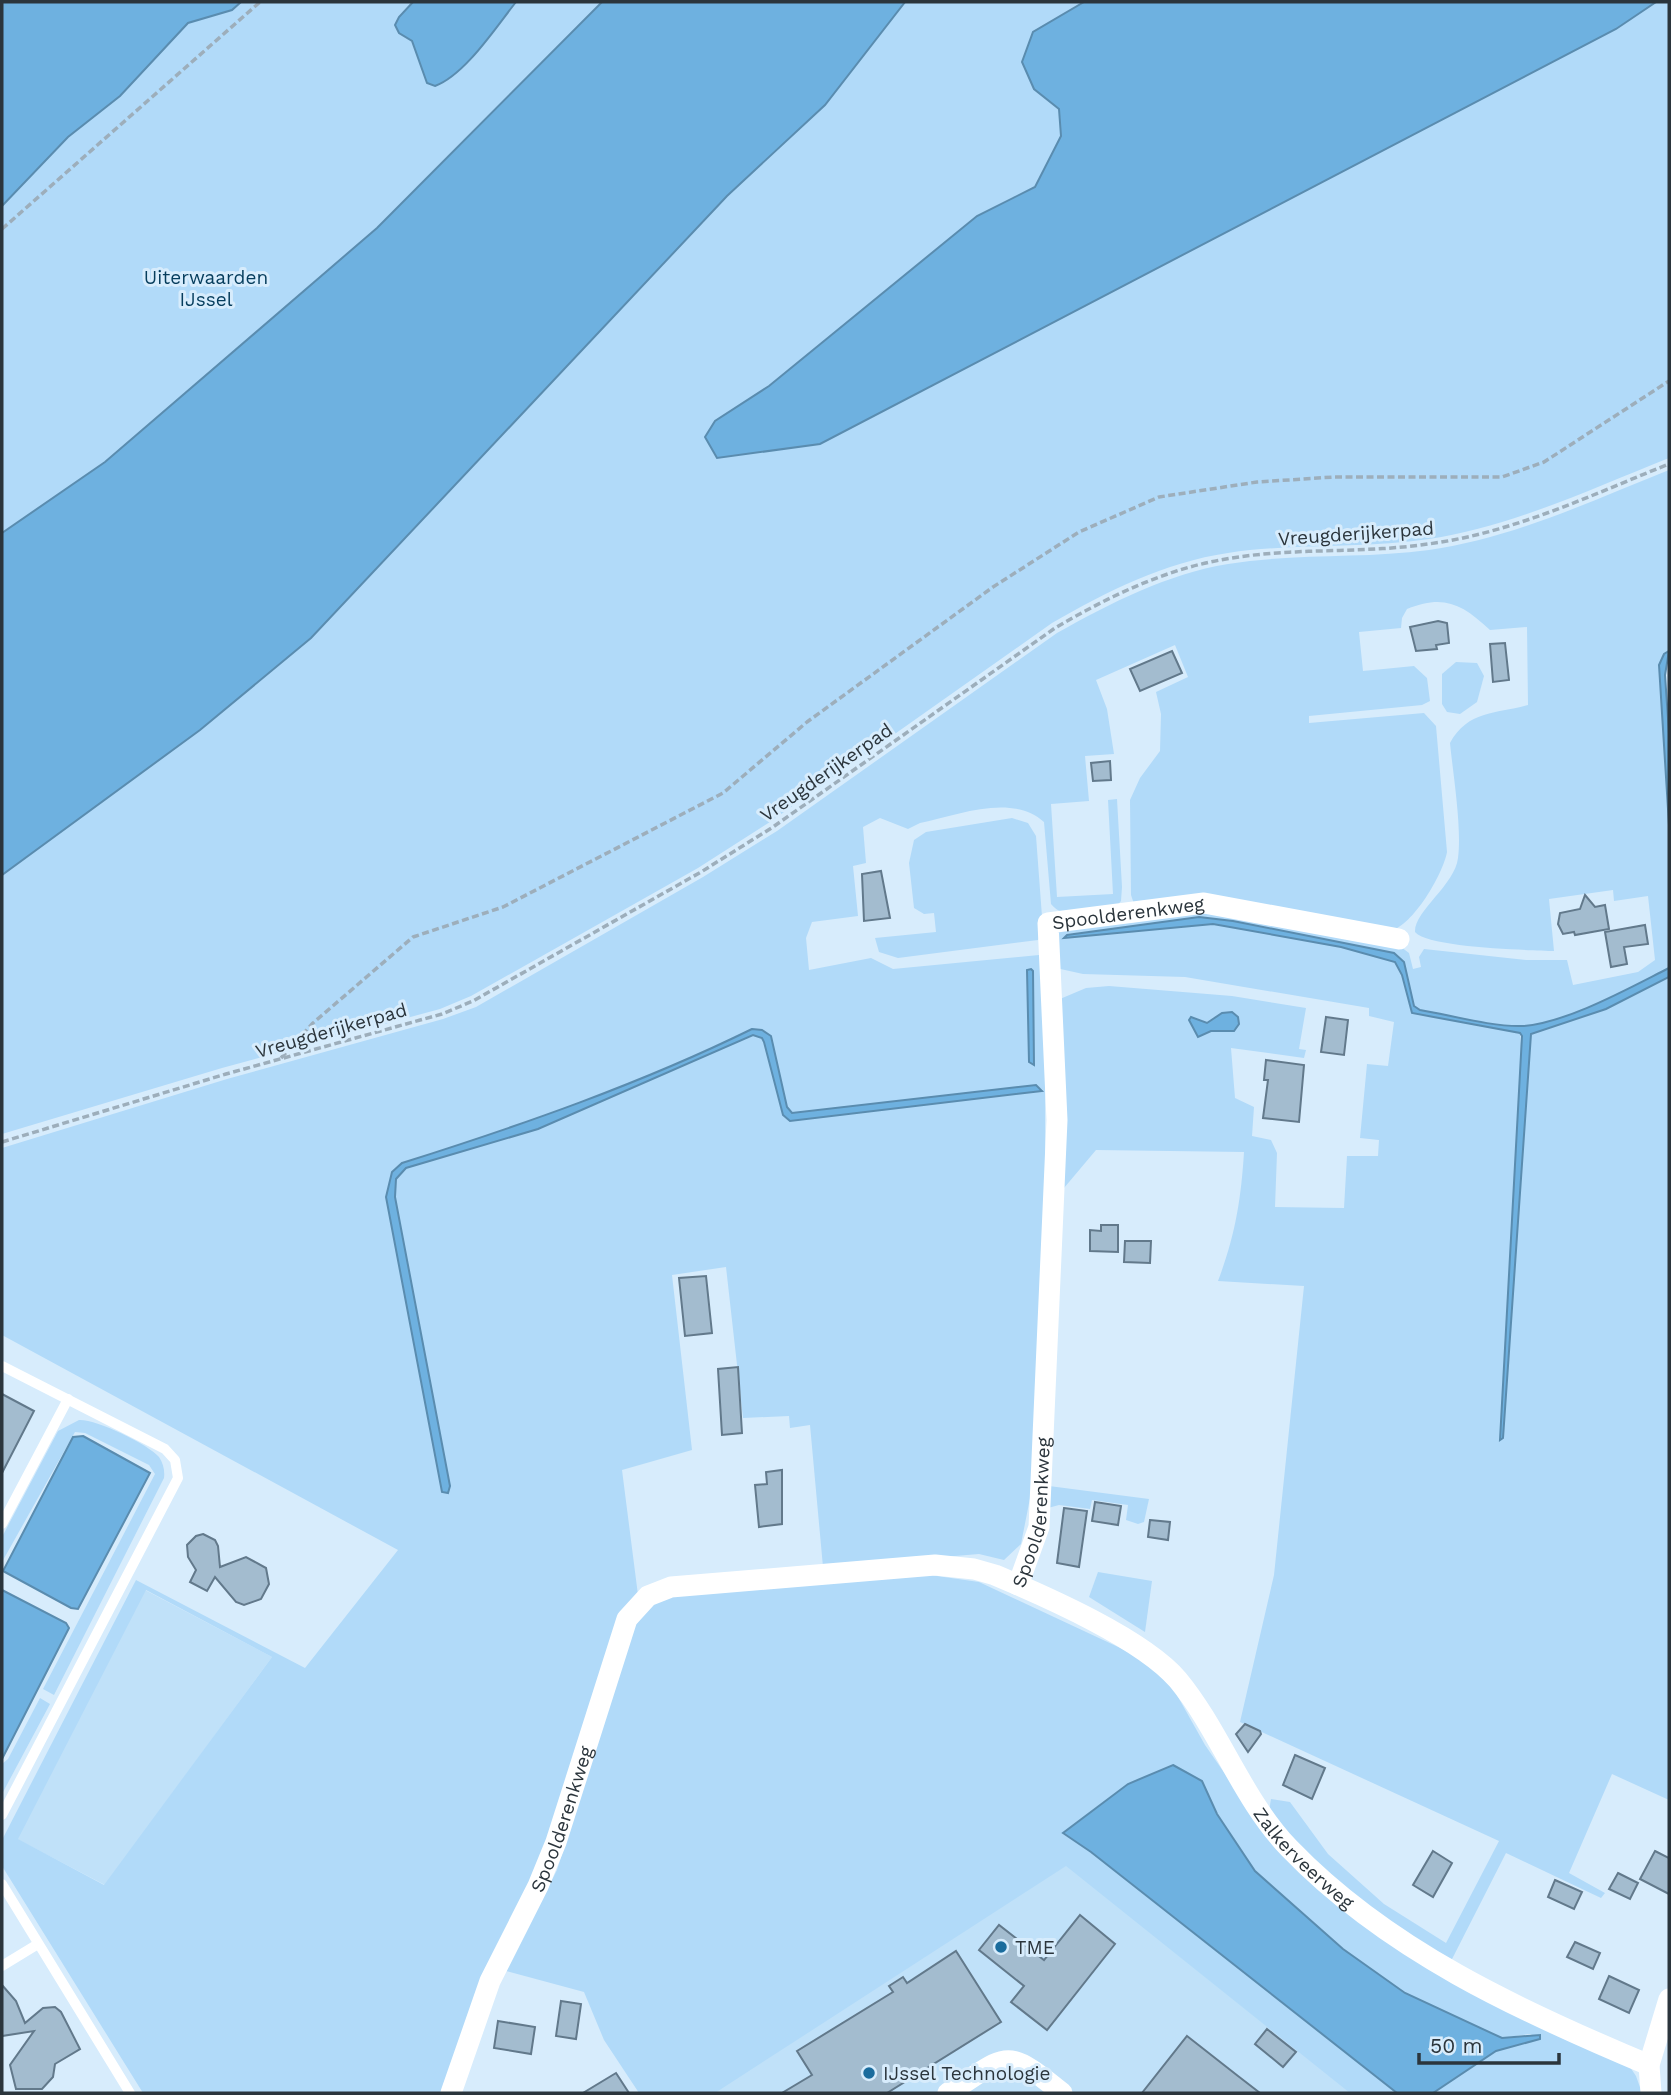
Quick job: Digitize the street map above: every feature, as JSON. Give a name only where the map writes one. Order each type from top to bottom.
[{"type":"street","name":"Spoolderenkweg","points":[[451,2093],[490,1981],[538,1886],[556,1842],[620,1639],[638,1604],[659,1590],[671,1587],[935,1565],[974,1569],[1018,1585],[1039,1527],[1057,1120],[1048,923],[1204,903],[1399,939]]},
{"type":"street","name":"Zalkerveerweg","points":[[1018,1585],[1158,1659],[1180,1682],[1261,1812],[1286,1845],[1313,1872],[1370,1919],[1431,1961],[1564,2030],[1649,2065]]},
{"type":"street","points":[[1651,2093],[1649,2065],[1669,2000]]},
{"type":"street","points":[[948,2093],[995,2063],[1011,2059],[1026,2064],[1062,2093]]},
{"type":"lane","points":[[2,1366],[165,1449],[175,1460],[178,1478],[2,1815]]},
{"type":"lane","points":[[2,1524],[68,1399]]},
{"type":"lane","points":[[2,1884],[130,2093]]},
{"type":"lane","points":[[2,1966],[38,1944]]},
{"type":"path","points":[[2,229],[260,2]]},
{"type":"path","points":[[280,1059],[313,1023],[413,937],[503,907],[723,793],[818,714],[993,587],[1079,532],[1159,496],[1257,482],[1334,477],[1502,477],[1544,462],[1669,381]]},
{"type":"path","name":"Vreugderijkerpad","points":[[2,1142],[442,1014],[496,989],[701,872],[773,827],[1055,628],[1099,603],[1147,582],[1226,559],[1281,553],[1379,550],[1477,535],[1527,521],[1669,464]]},
{"type":"shaded area","points":[[2,2],[241,2],[232,10],[188,23],[120,96],[68,137],[2,206]]},
{"type":"shaded area","points":[[413,2],[516,2],[469,61],[458,72],[435,86],[427,83],[412,41],[399,33],[395,25]]},
{"type":"shaded area","points":[[602,2],[905,2],[825,105],[727,196],[311,638],[200,730],[2,875],[2,533],[105,462],[377,228]]},
{"type":"shaded area","points":[[1084,2],[1656,2],[1616,29],[820,444],[717,458],[705,437],[715,421],[769,386],[977,216],[1035,187],[1061,136],[1059,109],[1034,89],[1022,62],[1033,32]]},
{"type":"shaded area","points":[[1669,651],[1665,675],[1669,733],[1669,825],[1659,665],[1664,654]]},
{"type":"shaded area","points":[[1199,917],[1233,921],[1394,953],[1404,962],[1414,1006],[1420,1010],[1498,1025],[1522,1026],[1558,1019],[1669,968],[1669,977],[1606,1009],[1531,1034],[1503,1438],[1500,1440],[1522,1036],[1520,1033],[1412,1013],[1402,975],[1395,962],[1341,947],[1213,924],[1064,938],[1067,935]]},
{"type":"shaded area","points":[[1031,969],[1034,1065],[1029,1062],[1027,970]]},
{"type":"shaded area","points":[[1232,1012],[1238,1017],[1239,1024],[1234,1031],[1211,1031],[1198,1037],[1189,1020],[1191,1017],[1207,1023],[1222,1013]]},
{"type":"shaded area","points":[[752,1029],[762,1030],[771,1036],[787,1107],[792,1113],[1036,1085],[1042,1091],[790,1121],[783,1115],[764,1042],[762,1038],[753,1035],[538,1129],[406,1168],[396,1179],[395,1197],[450,1486],[448,1493],[442,1492],[386,1197],[392,1172],[402,1163],[624,1086]]},
{"type":"shaded area","points":[[83,1436],[150,1473],[78,1609],[71,1608],[3,1571],[73,1437]]},
{"type":"shaded area","points":[[2,1590],[66,1623],[69,1628],[2,1759]]},
{"type":"shaded area","points":[[145,1590],[272,1657],[105,1885],[17,1839]]},
{"type":"shaded area","points":[[1173,1765],[1202,1781],[1217,1814],[1255,1871],[1343,1949],[1405,1993],[1502,2038],[1540,2035],[1540,2039],[1496,2051],[1433,2093],[1397,2093],[1091,1852],[1063,1833],[1128,1784]]},
{"type":"shaded area","points":[[1054,1849],[1393,2093],[675,2093]]},
{"type":"green space","name":"Uiterwaarden IJssel","points":[[208,2],[648,2],[200,730],[311,638],[727,196],[825,105],[905,2],[1084,2],[1033,32],[1034,89],[1059,108],[1061,136],[1035,187],[977,216],[769,386],[715,421],[717,458],[820,444],[1616,29],[1656,2],[1669,2],[1669,458],[1521,516],[1460,533],[1404,542],[1228,553],[1159,571],[1093,600],[1052,623],[770,822],[698,868],[471,996],[440,1009],[222,1068],[2,1134],[2,206],[68,137]]},
{"type":"green space","points":[[1669,470],[1669,651],[1664,654],[1659,665],[1669,825],[1669,968],[1578,1012],[1540,1023],[1511,1026],[1420,1010],[1414,1006],[1404,962],[1394,953],[1212,918],[1067,934],[1064,938],[1213,924],[1341,947],[1395,962],[1402,975],[1413,1013],[1520,1033],[1522,1056],[1500,1440],[1503,1438],[1531,1033],[1606,1009],[1669,977],[1669,1800],[1612,1774],[1569,1873],[1605,1893],[1601,1898],[1506,1853],[1449,1965],[1353,1896],[1310,1857],[1269,1811],[1271,1799],[1290,1802],[1328,1854],[1384,1904],[1446,1943],[1499,1841],[1240,1722],[1274,1575],[1304,1286],[1218,1281],[1236,1218],[1244,1152],[1096,1150],[1064,1188],[1060,999],[1086,988],[1109,986],[1232,996],[1306,1008],[1299,1049],[1306,1050],[1304,1058],[1231,1048],[1235,1098],[1254,1107],[1252,1136],[1271,1140],[1277,1153],[1275,1207],[1344,1208],[1347,1156],[1378,1156],[1379,1140],[1360,1138],[1367,1064],[1388,1066],[1394,1022],[1369,1016],[1369,1008],[1185,977],[1083,974],[1056,968],[1054,940],[1065,926],[1196,909],[1213,910],[1397,944],[1409,953],[1413,969],[1421,967],[1419,957],[1424,949],[1526,960],[1567,960],[1573,985],[1638,972],[1655,960],[1648,896],[1614,901],[1613,890],[1549,899],[1554,951],[1458,945],[1439,942],[1415,932],[1421,915],[1450,878],[1458,858],[1458,817],[1450,743],[1465,724],[1474,719],[1528,705],[1527,627],[1490,630],[1461,608],[1432,602],[1407,609],[1401,628],[1359,632],[1363,671],[1414,666],[1427,678],[1430,701],[1422,705],[1309,716],[1309,723],[1424,713],[1436,726],[1447,852],[1440,873],[1426,898],[1399,927],[1382,931],[1208,899],[1134,904],[1131,895],[1130,800],[1140,778],[1160,751],[1161,714],[1156,692],[1188,677],[1175,645],[1096,680],[1107,709],[1114,754],[1085,756],[1089,801],[1051,804],[1057,897],[1113,894],[1108,800],[1117,799],[1122,887],[1121,901],[1115,908],[1100,913],[1072,915],[1051,904],[1044,822],[1031,813],[1001,807],[920,823],[908,829],[880,818],[863,827],[866,863],[853,866],[858,916],[812,922],[806,938],[809,970],[871,958],[893,969],[1039,955],[1046,964],[1049,1074],[1045,1091],[1045,1272],[1032,1488],[1021,1544],[1004,1560],[979,1554],[823,1567],[810,1425],[790,1428],[789,1416],[743,1418],[726,1267],[672,1275],[692,1450],[622,1470],[638,1595],[623,1613],[542,1861],[484,1981],[445,2093],[143,2093],[2,1866],[2,1840],[136,1580],[305,1668],[398,1550],[2,1335],[2,1148],[476,1007],[703,877],[777,831],[1057,633],[1161,582],[1228,564],[1278,558],[1404,553],[1460,544],[1521,528]],"holes":[[[1027,970],[1033,971],[1034,1065],[1029,1061]],[[1232,1012],[1238,1017],[1239,1024],[1234,1031],[1211,1031],[1198,1037],[1189,1020],[1194,1018],[1207,1023],[1222,1013]],[[752,1029],[762,1030],[771,1036],[787,1107],[792,1113],[1036,1085],[1043,1090],[790,1121],[783,1115],[764,1042],[762,1038],[753,1035],[538,1129],[406,1168],[396,1179],[395,1197],[450,1486],[448,1493],[442,1492],[386,1197],[392,1172],[402,1163],[531,1123],[670,1067]],[[146,1590],[272,1657],[104,1885],[18,1839]]]},
{"type":"green space","points":[[1456,662],[1477,663],[1484,676],[1477,702],[1460,714],[1447,712],[1442,704],[1442,674]]},
{"type":"green space","points":[[1012,818],[1028,823],[1036,836],[1043,930],[1038,940],[898,958],[879,952],[875,938],[936,932],[934,913],[924,914],[914,908],[909,863],[914,840],[926,832]]},
{"type":"green space","points":[[79,1420],[109,1428],[153,1452],[160,1459],[164,1478],[54,1695],[43,1689],[155,1474],[149,1465],[85,1433],[75,1432],[2,1562],[2,1537],[58,1431]]},
{"type":"green space","points":[[1049,1486],[1149,1499],[1144,1522],[1138,1524],[1126,1520],[1128,1505],[1092,1500],[1090,1509],[1059,1505],[1048,1508]]},
{"type":"green space","points":[[1098,1572],[1152,1581],[1145,1632],[1089,1597]]},
{"type":"green space","points":[[923,1574],[979,1582],[1146,1660],[1173,1688],[1205,1745],[1279,1852],[1357,1920],[1628,2064],[1642,2093],[1433,2093],[1496,2051],[1540,2039],[1530,2034],[1502,2038],[1405,1993],[1343,1949],[1255,1871],[1217,1813],[1202,1781],[1128,1784],[1063,1834],[1091,1852],[1397,2093],[1350,2093],[1066,1866],[715,2093],[639,2093],[604,2040],[584,1992],[506,1971],[557,1870],[634,1627],[654,1602],[671,1596]]},
{"type":"green space","points":[[40,1698],[50,1704],[2,1794],[2,1764],[8,1759]]},
{"type":"building","points":[[1438,621],[1447,623],[1449,643],[1436,645],[1437,649],[1416,651],[1410,627]]},
{"type":"building","points":[[1505,643],[1509,680],[1493,682],[1490,644]]},
{"type":"building","points":[[1172,651],[1182,673],[1140,691],[1130,669]]},
{"type":"building","points":[[1110,761],[1111,780],[1093,781],[1091,763]]},
{"type":"building","points":[[881,871],[890,918],[864,921],[862,874]]},
{"type":"building","points":[[1585,895],[1595,907],[1605,905],[1609,929],[1575,935],[1574,932],[1563,934],[1558,924],[1560,913],[1580,909]]},
{"type":"building","points":[[1645,925],[1648,944],[1624,947],[1627,964],[1611,967],[1605,932]]},
{"type":"building","points":[[1326,1017],[1348,1020],[1344,1055],[1321,1052]]},
{"type":"building","points":[[1266,1060],[1304,1065],[1299,1122],[1263,1118],[1268,1080],[1264,1080]]},
{"type":"building","points":[[1101,1225],[1118,1225],[1118,1252],[1090,1251],[1090,1230],[1101,1231]]},
{"type":"building","points":[[1125,1241],[1151,1241],[1150,1263],[1124,1262]]},
{"type":"building","points":[[706,1276],[712,1333],[685,1336],[679,1278]]},
{"type":"building","points":[[738,1367],[742,1433],[722,1435],[718,1369]]},
{"type":"building","points":[[2,1394],[34,1411],[2,1473]]},
{"type":"building","points":[[782,1470],[782,1524],[759,1527],[755,1485],[767,1484],[766,1472]]},
{"type":"building","points":[[1095,1502],[1121,1506],[1118,1525],[1092,1521]]},
{"type":"building","points":[[1064,1508],[1087,1511],[1079,1567],[1057,1563]]},
{"type":"building","points":[[1150,1520],[1170,1522],[1168,1540],[1148,1537]]},
{"type":"building","points":[[203,1534],[215,1540],[220,1567],[246,1557],[266,1568],[269,1584],[261,1599],[244,1605],[236,1602],[215,1577],[207,1591],[190,1582],[196,1570],[188,1557],[187,1545],[196,1536]]},
{"type":"building","points":[[1245,1724],[1261,1734],[1248,1752],[1236,1734]]},
{"type":"building","points":[[1295,1755],[1325,1768],[1312,1799],[1283,1785]]},
{"type":"building","points":[[1433,1851],[1452,1863],[1433,1897],[1413,1885]]},
{"type":"building","points":[[1655,1851],[1669,1858],[1669,1894],[1640,1879]]},
{"type":"building","points":[[1618,1873],[1638,1883],[1630,1899],[1609,1889]]},
{"type":"building","points":[[1555,1880],[1582,1892],[1574,1909],[1548,1897]]},
{"type":"building","points":[[1080,1915],[1115,1944],[1047,2030],[1011,2002],[1024,1986],[979,1950],[999,1925],[1044,1960]]},
{"type":"building","points":[[1575,1942],[1600,1953],[1593,1969],[1567,1957]]},
{"type":"building","points":[[956,1951],[1001,2022],[887,2093],[782,2093],[812,2075],[797,2051],[893,1992],[889,1986],[903,1977],[907,1983]]},
{"type":"building","points":[[1609,1976],[1639,1990],[1629,2013],[1599,1999]]},
{"type":"building","points":[[2,1985],[16,2001],[25,2023],[43,2008],[55,2007],[61,2012],[80,2049],[55,2064],[53,2077],[42,2089],[16,2089],[10,2065],[34,2031],[2,2036]]},
{"type":"building","points":[[561,2001],[581,2004],[576,2039],[556,2036]]},
{"type":"building","points":[[498,2021],[535,2027],[531,2054],[494,2048]]},
{"type":"building","points":[[1267,2029],[1296,2052],[1283,2067],[1255,2044]]},
{"type":"building","points":[[1187,2036],[1238,2076],[1260,2093],[1142,2093]]},
{"type":"building","points":[[616,2073],[629,2093],[583,2093]]},
{"type":"place","name":"TME","points":[[1001,1947]]},
{"type":"place","name":"IJssel Technologie","points":[[869,2073]]}]
